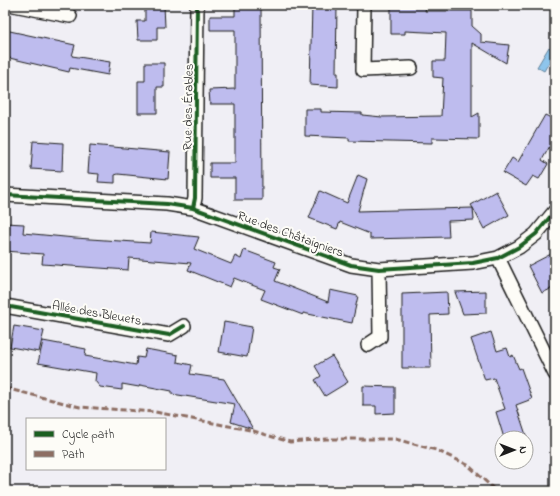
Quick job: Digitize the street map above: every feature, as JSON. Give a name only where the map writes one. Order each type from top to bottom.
[{"type":"street","points":[[14,5],[70,16]]},
{"type":"street","name":"Rue des Érables","points":[[193,208],[195,198],[197,5]]},
{"type":"street","points":[[364,5],[363,70],[411,68]]},
{"type":"street","name":"Rue des Châtaigniers","points":[[5,195],[167,204],[193,208],[351,265],[379,269],[473,264],[498,258],[519,247],[536,234],[555,212]]},
{"type":"street","points":[[498,258],[555,374]]},
{"type":"street","points":[[368,345],[380,337],[379,269]]},
{"type":"street","name":"Allée des Bleuets","points":[[5,306],[169,335],[184,326]]},
{"type":"water","points":[[549,47],[555,52],[544,71],[537,67]]},
{"type":"building","points":[[145,5],[164,5],[165,27],[157,27],[157,40],[138,40],[137,21],[145,21]]},
{"type":"building","points":[[235,5],[261,5],[262,200],[235,200],[235,178],[210,178],[210,163],[235,163],[235,104],[210,104],[209,90],[235,89],[235,30],[210,30],[210,16],[235,16]]},
{"type":"building","points":[[312,5],[337,5],[336,73],[338,73],[338,87],[310,85]]},
{"type":"building","points":[[391,6],[426,7],[425,11],[472,11],[472,26],[481,34],[481,42],[509,45],[506,63],[472,43],[472,117],[479,113],[479,139],[432,138],[432,143],[349,141],[349,138],[305,136],[305,109],[321,109],[321,112],[362,113],[362,115],[382,117],[441,116],[443,78],[433,77],[433,61],[445,61],[446,33],[405,31],[405,34],[391,34]]},
{"type":"building","points":[[5,30],[75,45],[72,56],[110,62],[108,75],[70,68],[69,72],[5,57]]},
{"type":"building","points":[[145,63],[164,63],[164,87],[157,87],[157,113],[138,113],[138,81],[145,81]]},
{"type":"building","points":[[545,115],[555,120],[555,137],[542,160],[548,164],[539,179],[533,176],[526,186],[503,173],[512,158],[518,162]]},
{"type":"building","points":[[33,141],[63,143],[62,171],[31,169]]},
{"type":"building","points":[[90,145],[170,152],[168,179],[118,174],[115,175],[115,183],[98,182],[99,174],[88,173]]},
{"type":"building","points":[[358,175],[367,179],[358,211],[473,208],[474,220],[448,221],[449,237],[370,239],[370,234],[340,222],[337,229],[309,218],[320,191],[347,203]]},
{"type":"building","points":[[496,191],[509,215],[484,229],[471,205]]},
{"type":"building","points":[[5,223],[24,224],[23,233],[75,238],[150,243],[151,232],[199,237],[194,249],[231,264],[235,256],[241,259],[244,250],[276,262],[274,267],[280,269],[275,281],[328,302],[330,290],[358,296],[352,323],[303,313],[303,315],[261,299],[265,290],[234,278],[230,287],[188,270],[191,263],[129,258],[128,270],[42,264],[43,254],[5,251]]},
{"type":"building","points":[[555,252],[555,287],[542,293],[528,266]]},
{"type":"building","points":[[486,291],[486,313],[463,314],[455,292]]},
{"type":"building","points":[[447,292],[448,314],[430,315],[431,368],[402,368],[402,294]]},
{"type":"building","points":[[224,322],[252,327],[247,357],[219,352]]},
{"type":"building","points":[[14,326],[44,331],[39,352],[10,347]]},
{"type":"building","points":[[491,332],[497,351],[507,348],[510,357],[513,355],[519,369],[521,368],[532,399],[516,405],[524,430],[502,430],[496,412],[505,409],[494,378],[485,380],[471,339]]},
{"type":"building","points":[[43,341],[86,349],[85,356],[136,365],[137,357],[144,358],[146,349],[178,355],[177,362],[192,365],[190,374],[224,379],[253,429],[231,422],[235,404],[172,394],[172,391],[140,385],[139,387],[122,384],[122,390],[100,387],[95,381],[96,373],[38,363]]},
{"type":"building","points":[[332,356],[348,382],[325,396],[315,380],[321,376],[315,366]]},
{"type":"building","points":[[363,386],[395,387],[395,413],[376,414],[376,406],[363,406]]},
{"type":"marked path","points":[[5,388],[80,407],[155,412],[250,430],[290,442],[326,439],[395,439],[436,450],[468,465],[496,491]]},
{"type":"cycle path","points":[[193,208],[195,198],[197,5]]},
{"type":"cycle path","points":[[5,195],[167,204],[193,208],[351,265],[379,269],[473,263],[498,258],[519,247],[536,234],[555,211]]},
{"type":"cycle path","points":[[5,306],[169,335],[184,326]]}]
